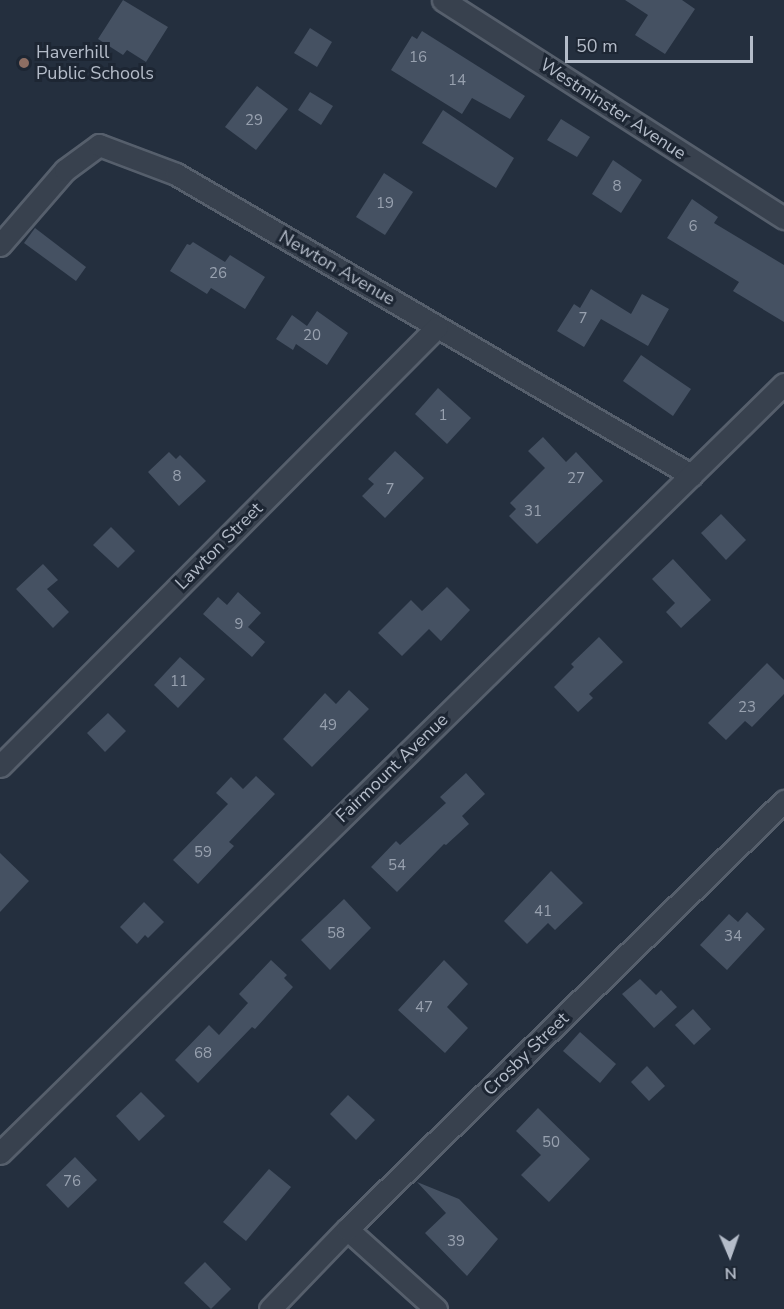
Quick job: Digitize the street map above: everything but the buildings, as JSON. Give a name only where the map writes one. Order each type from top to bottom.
[{"type":"street","name":"Westminster Avenue","points":[[443,0],[784,218]]},
{"type":"street","name":"Newton Avenue","points":[[0,245],[64,170],[99,145],[176,174],[690,475]]},
{"type":"street","name":"Lawton Street","points":[[0,766],[437,327]]},
{"type":"street","name":"Fairmount Avenue","points":[[0,1153],[784,384]]},
{"type":"street","name":"Crosby Street","points":[[270,1309],[347,1229],[784,801]]},
{"type":"street","points":[[347,1229],[436,1309]]},
{"type":"place","name":"Haverhill Public Schools","points":[[24,63]]}]
